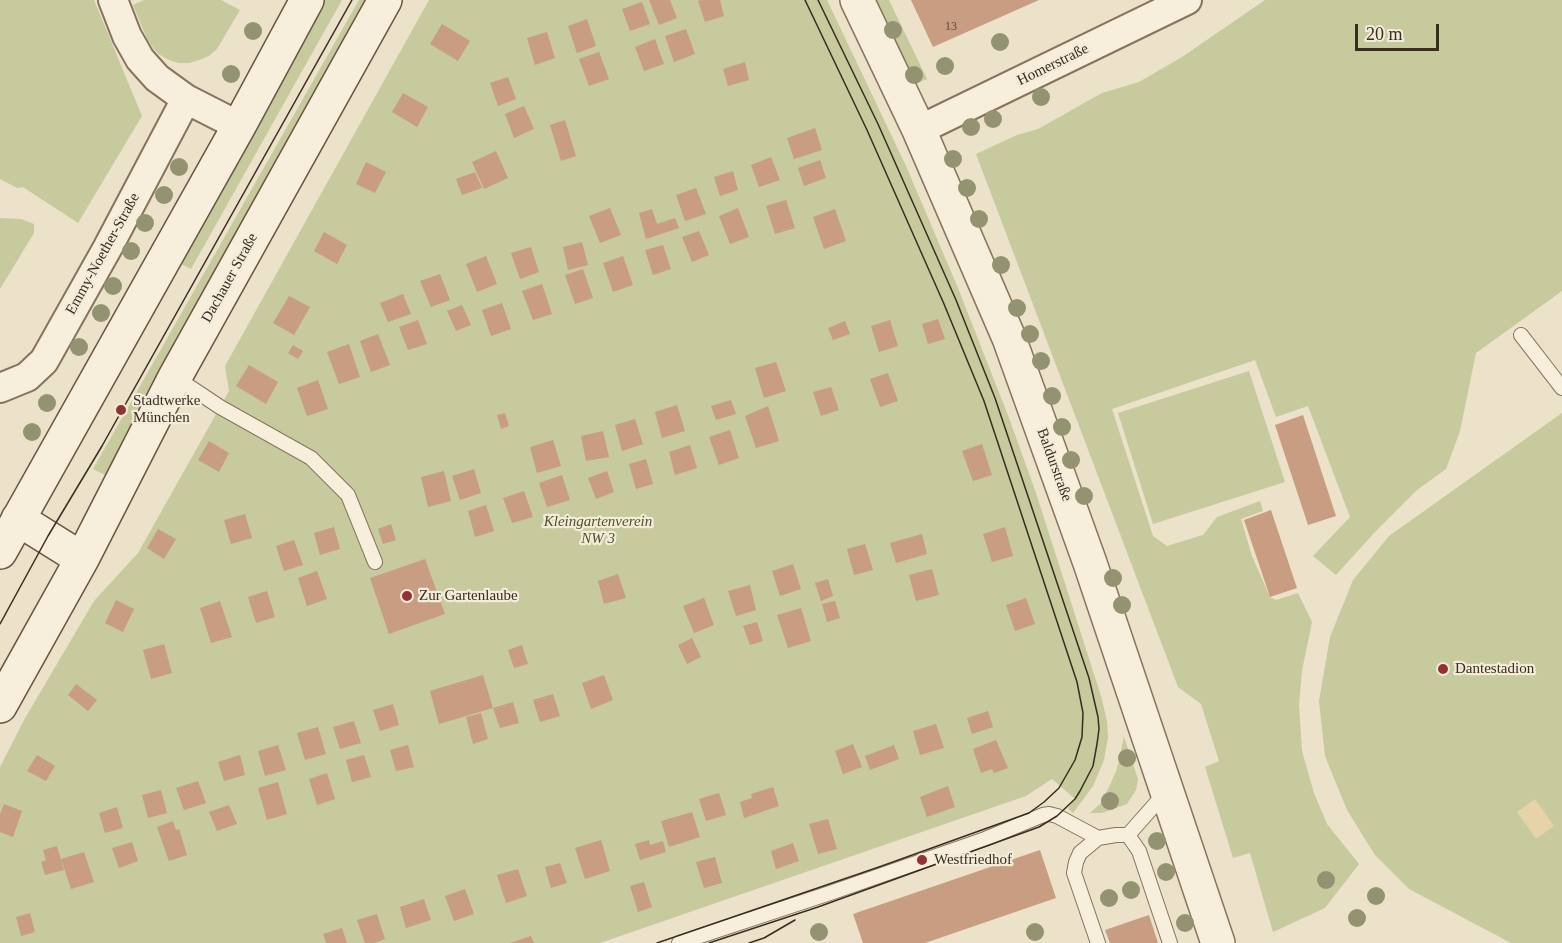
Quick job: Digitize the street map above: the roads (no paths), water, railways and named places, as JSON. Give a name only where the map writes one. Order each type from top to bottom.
[{"type":"main road","points":[[0,552],[9,514],[238,126],[307,0]]},
{"type":"main road","name":"Dachauer Straße","points":[[0,706],[82,559],[175,377],[385,0]]},
{"type":"main road","name":"Baldurstraße","points":[[857,0],[919,130],[1009,338],[1090,563],[1218,943]]},
{"type":"main road","points":[[9,514],[82,559]]},
{"type":"street","points":[[113,0],[140,59],[157,78],[186,99],[238,126]]},
{"type":"street","name":"Homerstraße","points":[[919,130],[1187,0]]},
{"type":"street","name":"Emmy-Noether-Straße","points":[[0,388],[27,377],[44,361],[108,247],[186,99]]},
{"type":"lane","points":[[1521,335],[1562,388]]},
{"type":"lane","points":[[175,377],[220,407],[311,458],[348,495],[375,562]]},
{"type":"lane","points":[[1098,943],[1074,873],[1080,853],[1098,838],[1128,835],[1167,790]]},
{"type":"lane","points":[[679,943],[985,839],[1043,815],[1057,816],[1098,838]]},
{"type":"lane","points":[[1128,835],[1139,851],[1170,943]]},
{"type":"tram line","points":[[0,624],[352,0]]},
{"type":"tram line","points":[[657,943],[1029,813],[1059,788],[1075,760],[1082,737],[1083,713],[1077,682],[984,401],[867,130],[805,0]]},
{"type":"tram line","points":[[709,943],[818,907],[1039,827],[1057,816],[1080,791],[1093,766],[1099,729],[1089,678],[995,398],[956,300],[878,124],[818,0]]},
{"type":"tram line","points":[[749,943],[764,938],[795,920]]},
{"type":"place","name":"Stadtwerke München","points":[[121,410]]},
{"type":"place","name":"Zur Gartenlaube","points":[[407,596]]},
{"type":"place","name":"Dantestadion","points":[[1443,669]]},
{"type":"place","name":"Westfriedhof","points":[[922,860]]},
{"type":"park label","name":"Kleingartenverein NW 3","points":[[598,530]]}]
